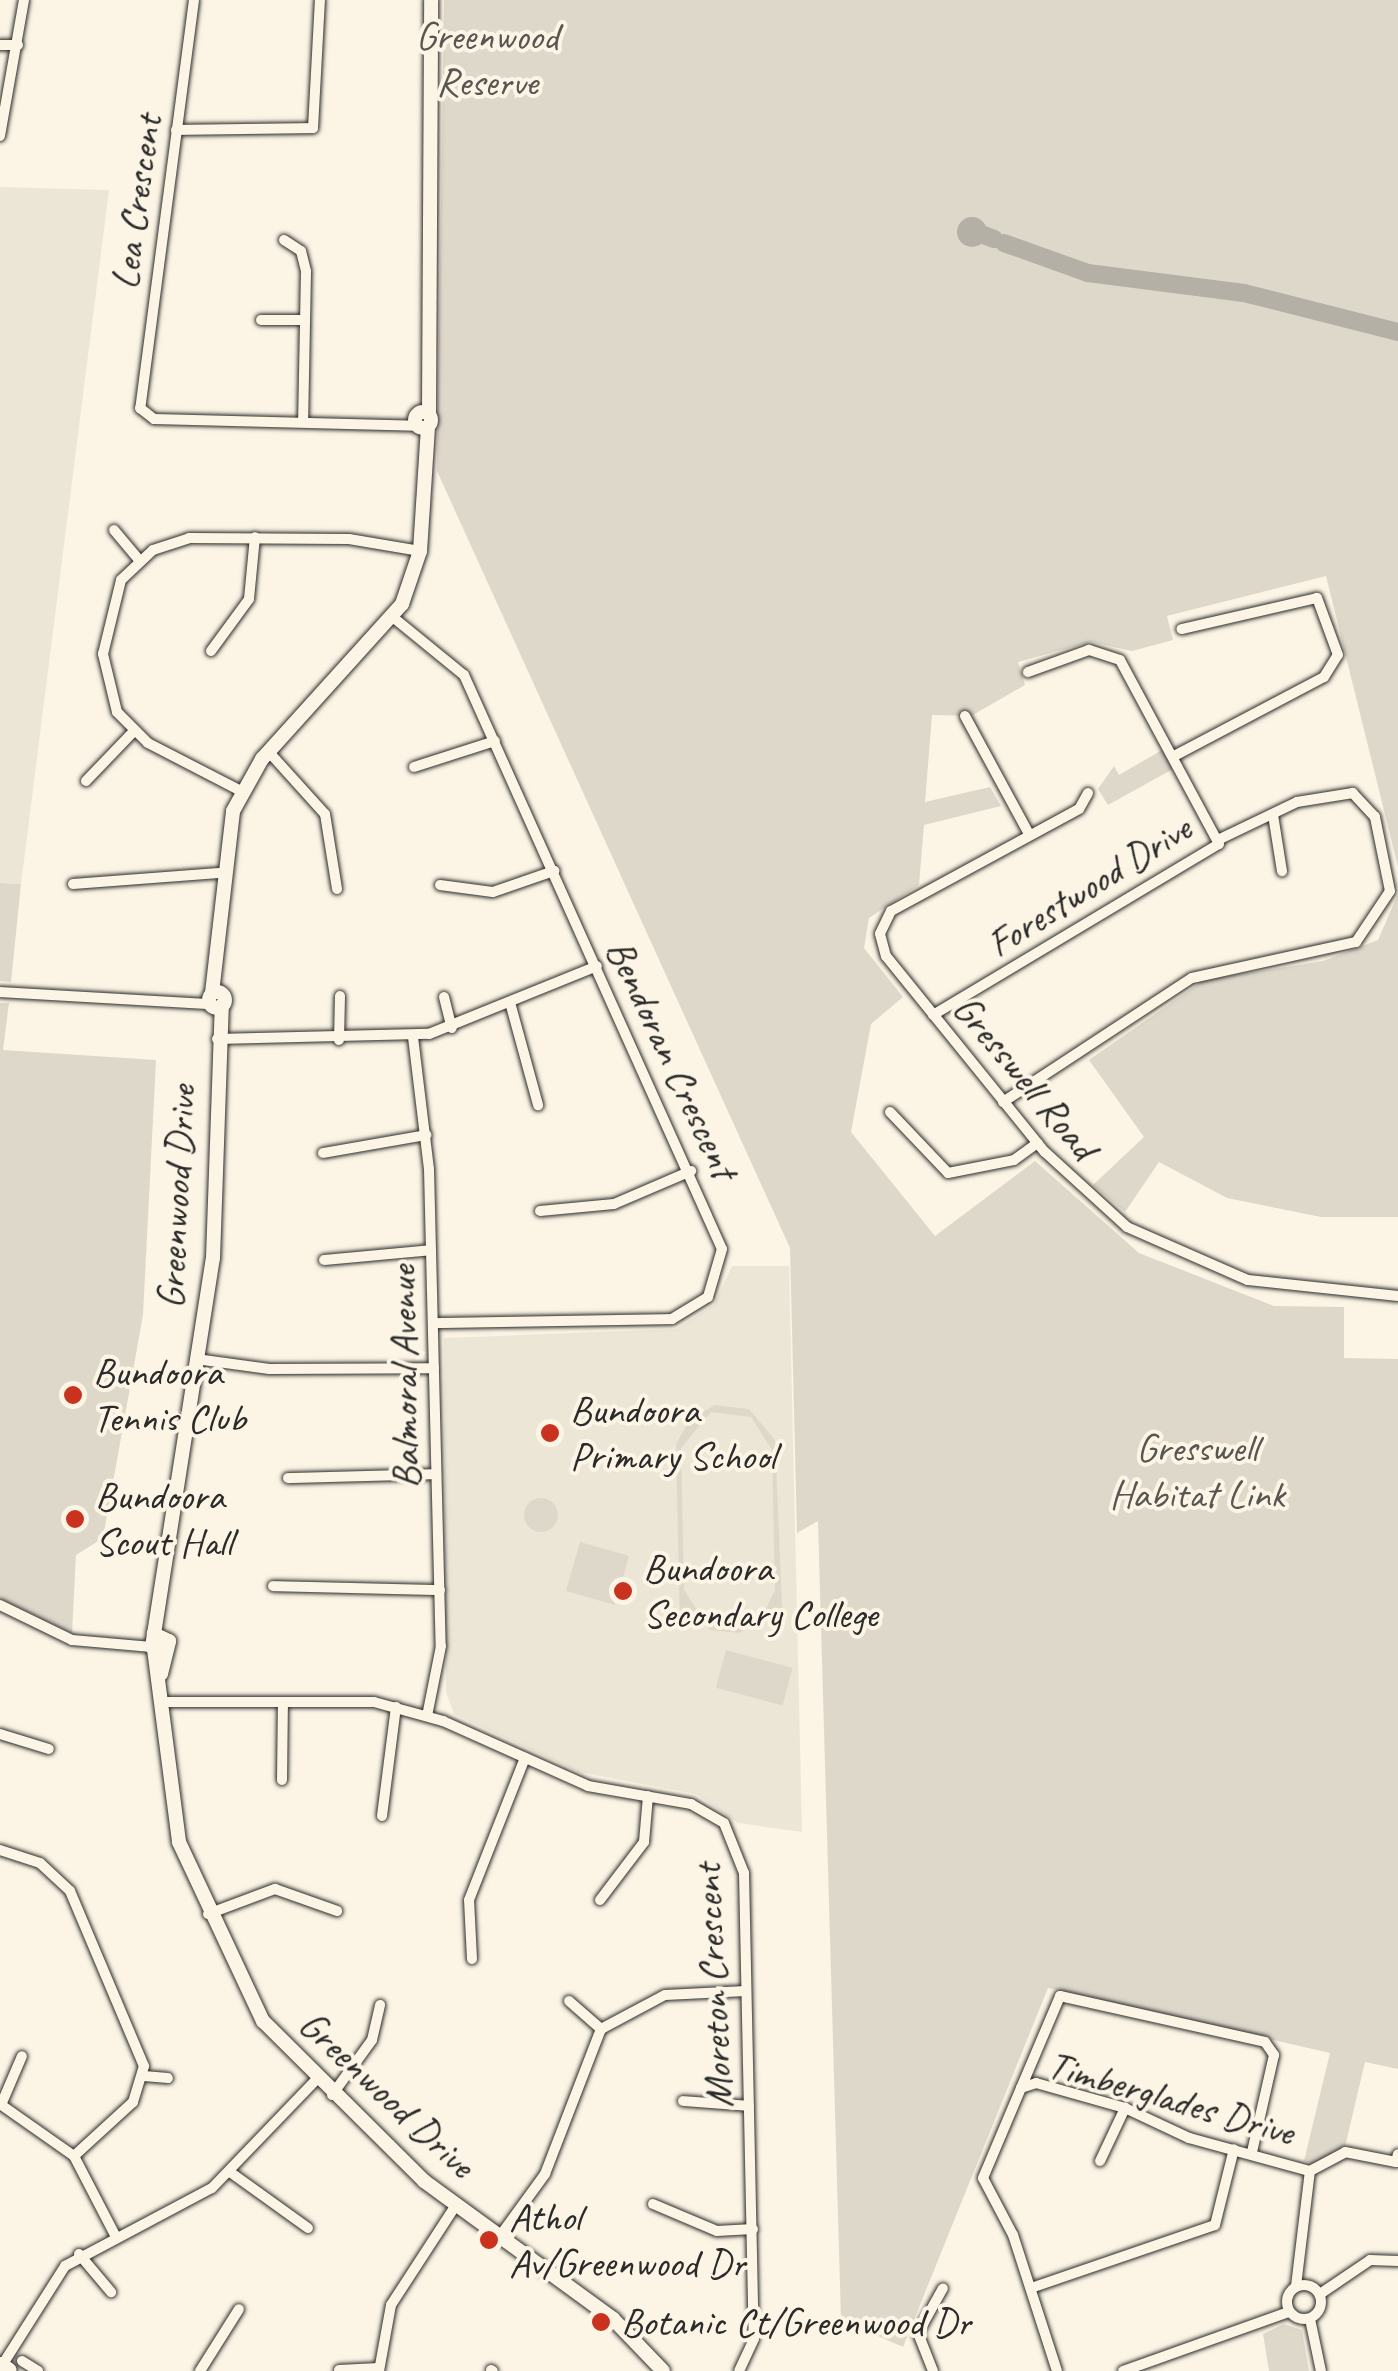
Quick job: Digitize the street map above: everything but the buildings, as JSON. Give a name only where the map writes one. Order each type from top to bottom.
[{"type":"highway","points":[[0,2366],[15,2366]]},
{"type":"street","points":[[0,136],[24,0]]},
{"type":"street","name":"Lea Crescent","points":[[142,412],[194,0]]},
{"type":"street","points":[[313,128],[320,0]]},
{"type":"street","name":"Greenwood Drive","points":[[431,0],[420,551],[394,618],[268,751],[241,791],[220,873],[214,1243],[160,1596],[157,1642],[171,1816],[207,1914],[247,1996],[316,2080],[456,2204],[662,2368]]},
{"type":"street","points":[[0,45],[18,45]]},
{"type":"street","points":[[176,130],[313,128],[324,138]]},
{"type":"street","points":[[284,240],[303,256],[304,421]]},
{"type":"street","points":[[261,320],[305,320]]},
{"type":"street","points":[[132,421],[142,412],[304,421],[421,421]]},
{"type":"street","points":[[114,530],[140,560]]},
{"type":"street","points":[[241,791],[132,732],[111,700],[103,654],[110,603],[140,560],[178,540],[255,538],[420,551]]},
{"type":"street","points":[[210,651],[249,599],[255,538]]},
{"type":"street","points":[[1176,755],[1324,677],[1338,655],[1317,598],[1182,629]]},
{"type":"street","name":"Bendoran Crescent","points":[[394,618],[452,658],[495,741],[690,1172],[722,1256],[713,1289],[694,1309],[656,1321],[433,1323]]},
{"type":"street","name":"Forestwood Drive","points":[[933,1015],[1210,856],[1220,839],[1118,658],[1089,650],[1028,672]]},
{"type":"street","points":[[965,716],[1029,834]]},
{"type":"street","points":[[86,781],[132,732]]},
{"type":"street","points":[[414,767],[495,741]]},
{"type":"street","points":[[268,751],[325,814],[336,888]]},
{"type":"street","points":[[1003,1102],[1192,978],[1326,954],[1367,935],[1392,876],[1367,802],[1337,792],[1220,839]]},
{"type":"street","name":"Gresswell Road","points":[[1088,794],[1079,809],[1029,834],[884,920],[883,951],[1037,1143],[1108,1213],[1192,1262],[1280,1286],[1398,1296]]},
{"type":"street","points":[[1273,815],[1282,871]]},
{"type":"street","points":[[440,884],[493,892],[554,871]]},
{"type":"street","points":[[73,884],[220,873]]},
{"type":"street","points":[[217,1039],[413,1036],[452,1028],[511,1006],[597,966]]},
{"type":"street","points":[[0,992],[215,1000]]},
{"type":"street","points":[[339,1040],[340,996]]},
{"type":"street","points":[[444,997],[452,1028]]},
{"type":"street","points":[[511,1006],[538,1105]]},
{"type":"street","name":"Balmoral Avenue","points":[[413,1036],[426,1135],[440,1590],[440,1661],[428,1716]]},
{"type":"street","points":[[887,1109],[948,1173],[1014,1160],[1037,1143]]},
{"type":"street","points":[[323,1153],[426,1135]]},
{"type":"street","points":[[540,1211],[614,1204],[690,1172]]},
{"type":"street","points":[[324,1260],[431,1250]]},
{"type":"street","points":[[196,1359],[269,1370],[434,1368]]},
{"type":"street","points":[[288,1478],[436,1474]]},
{"type":"street","points":[[273,1586],[440,1590]]},
{"type":"street","points":[[0,1605],[72,1640],[157,1642]]},
{"type":"street","name":"Moreton Crescent","points":[[160,1702],[396,1707],[428,1716],[588,1786],[691,1804],[730,1832],[744,1873],[753,2229],[754,2339],[739,2371]]},
{"type":"street","points":[[282,1780],[283,1703]]},
{"type":"street","points":[[382,1816],[396,1707]]},
{"type":"street","points":[[0,1734],[49,1749]]},
{"type":"street","points":[[472,1959],[468,1900],[524,1758]]},
{"type":"street","points":[[600,1900],[644,1842],[648,1796]]},
{"type":"street","points":[[0,1850],[40,1863],[70,1890],[144,2076],[128,2108],[74,2156]]},
{"type":"street","points":[[207,1914],[274,1889],[337,1912]]},
{"type":"street","points":[[500,2236],[546,2174],[601,2029],[665,1995],[746,1991]]},
{"type":"street","points":[[1022,2088],[1060,1996],[1265,2042],[1274,2056],[1252,2152]]},
{"type":"street","points":[[569,2001],[601,2029]]},
{"type":"street","points":[[332,2096],[366,2052],[380,2005]]},
{"type":"street","points":[[22,2056],[1,2104],[74,2156],[115,2235]]},
{"type":"street","points":[[144,2076],[168,2078]]},
{"type":"street","points":[[0,2366],[78,2254],[182,2209],[230,2172],[316,2080]]},
{"type":"street","name":"Timberglades Drive","points":[[1057,2371],[1031,2288],[982,2178],[1022,2088],[1036,2083],[1125,2108],[1234,2149],[1310,2171]]},
{"type":"street","points":[[683,2101],[749,2106]]},
{"type":"street","points":[[1100,2161],[1125,2108]]},
{"type":"street","points":[[1031,2288],[1214,2225],[1234,2149]]},
{"type":"street","points":[[1289,2312],[1296,2286],[1310,2171],[1345,2152],[1396,2162],[1398,2154]]},
{"type":"street","points":[[230,2172],[308,2228]]},
{"type":"street","points":[[340,2370],[379,2370],[391,2305],[456,2204]]},
{"type":"street","points":[[653,2204],[717,2231],[753,2229]]},
{"type":"street","points":[[78,2254],[111,2292]]},
{"type":"street","points":[[1322,2371],[1310,2318],[1320,2294],[1370,2260],[1398,2261]]},
{"type":"street","points":[[1296,2286],[1320,2294]]},
{"type":"street","points":[[933,2371],[918,2333],[943,2288]]},
{"type":"street","points":[[200,2371],[239,2309]]},
{"type":"street","points":[[1123,2371],[1289,2312],[1310,2318]]},
{"type":"street","points":[[15,2366],[38,2371]]},
{"type":"shaded area","points":[[0,187],[109,190],[21,884],[0,883]]},
{"type":"shaded area","points":[[972,217],[982,222],[987,232],[982,242],[972,247],[962,242],[957,232],[962,222]]},
{"type":"shaded area","name":"Bundoora Secondary College","points":[[732,1266],[789,1266],[802,1832],[738,1823],[696,1794],[579,1772],[454,1714],[446,1692],[444,1338],[676,1329],[714,1305]]},
{"type":"green space","points":[[444,0],[1398,0],[1398,867],[1326,576],[1167,616],[1173,640],[1132,651],[1091,642],[1018,662],[1025,685],[971,716],[932,715],[925,802],[990,787],[1001,806],[924,825],[919,885],[869,918],[864,948],[903,997],[871,1024],[851,1132],[935,1236],[1035,1161],[1139,1253],[1274,1306],[1344,1307],[1344,1358],[1398,1359],[1398,2069],[1365,2062],[1345,2147],[1316,2164],[1304,2161],[1330,2053],[1048,1988],[903,2347],[841,2320],[818,1521],[797,1533],[790,1248],[437,471]]},
{"type":"green space","points":[[1162,750],[1173,769],[1108,805],[1098,789],[1114,766],[1119,775]]},
{"type":"green space","points":[[0,883],[21,884],[11,982],[0,981]]},
{"type":"green space","points":[[1398,894],[1398,1217],[1321,1217],[1227,1198],[1159,1162],[1125,1212],[1093,1185],[1144,1137],[1089,1060],[1204,980],[1323,961],[1378,940]]},
{"type":"green space","points":[[0,1003],[9,1003],[3,1050],[156,1060],[143,1315],[103,1538],[76,1555],[72,1633],[0,1599]]},
{"type":"green space","points":[[715,1405],[749,1409],[775,1440],[783,1630],[776,1607],[740,1633],[710,1630],[685,1609],[680,1627],[676,1444],[690,1419]],"holes":[[[711,1412],[751,1417],[772,1450],[775,1590],[764,1613],[736,1628],[705,1622],[684,1590],[681,1448]]]},
{"type":"green space","points":[[541,1498],[553,1503],[558,1515],[553,1527],[541,1532],[529,1527],[524,1515],[529,1503]]},
{"type":"green space","points":[[580,1542],[629,1556],[615,1605],[566,1591]]},
{"type":"green space","points":[[726,1650],[793,1668],[783,1706],[716,1688]]},
{"type":"green space","points":[[1284,2324],[1302,2330],[1309,2371],[1269,2371],[1263,2334]]},
{"type":"waterway","points":[[981,234],[994,239]]},
{"type":"waterway","points":[[1004,243],[1088,273],[1244,293],[1398,332]]},
{"type":"place","name":"Bundoora Tennis Club","points":[[73,1395]]},
{"type":"place","name":"Bundoora Primary School","points":[[550,1433]]},
{"type":"place","name":"Bundoora Scout Hall","points":[[75,1519]]},
{"type":"place","name":"Bundoora Secondary College","points":[[623,1591]]},
{"type":"place","name":"Athol Av/Greenwood Dr","points":[[489,2240]]},
{"type":"place","name":"Botanic Ct/Greenwood Dr","points":[[601,2322]]},
{"type":"park label","name":"Greenwood Reserve","points":[[487,59]]},
{"type":"park label","name":"Gresswell Habitat Link","points":[[1197,1471]]}]
